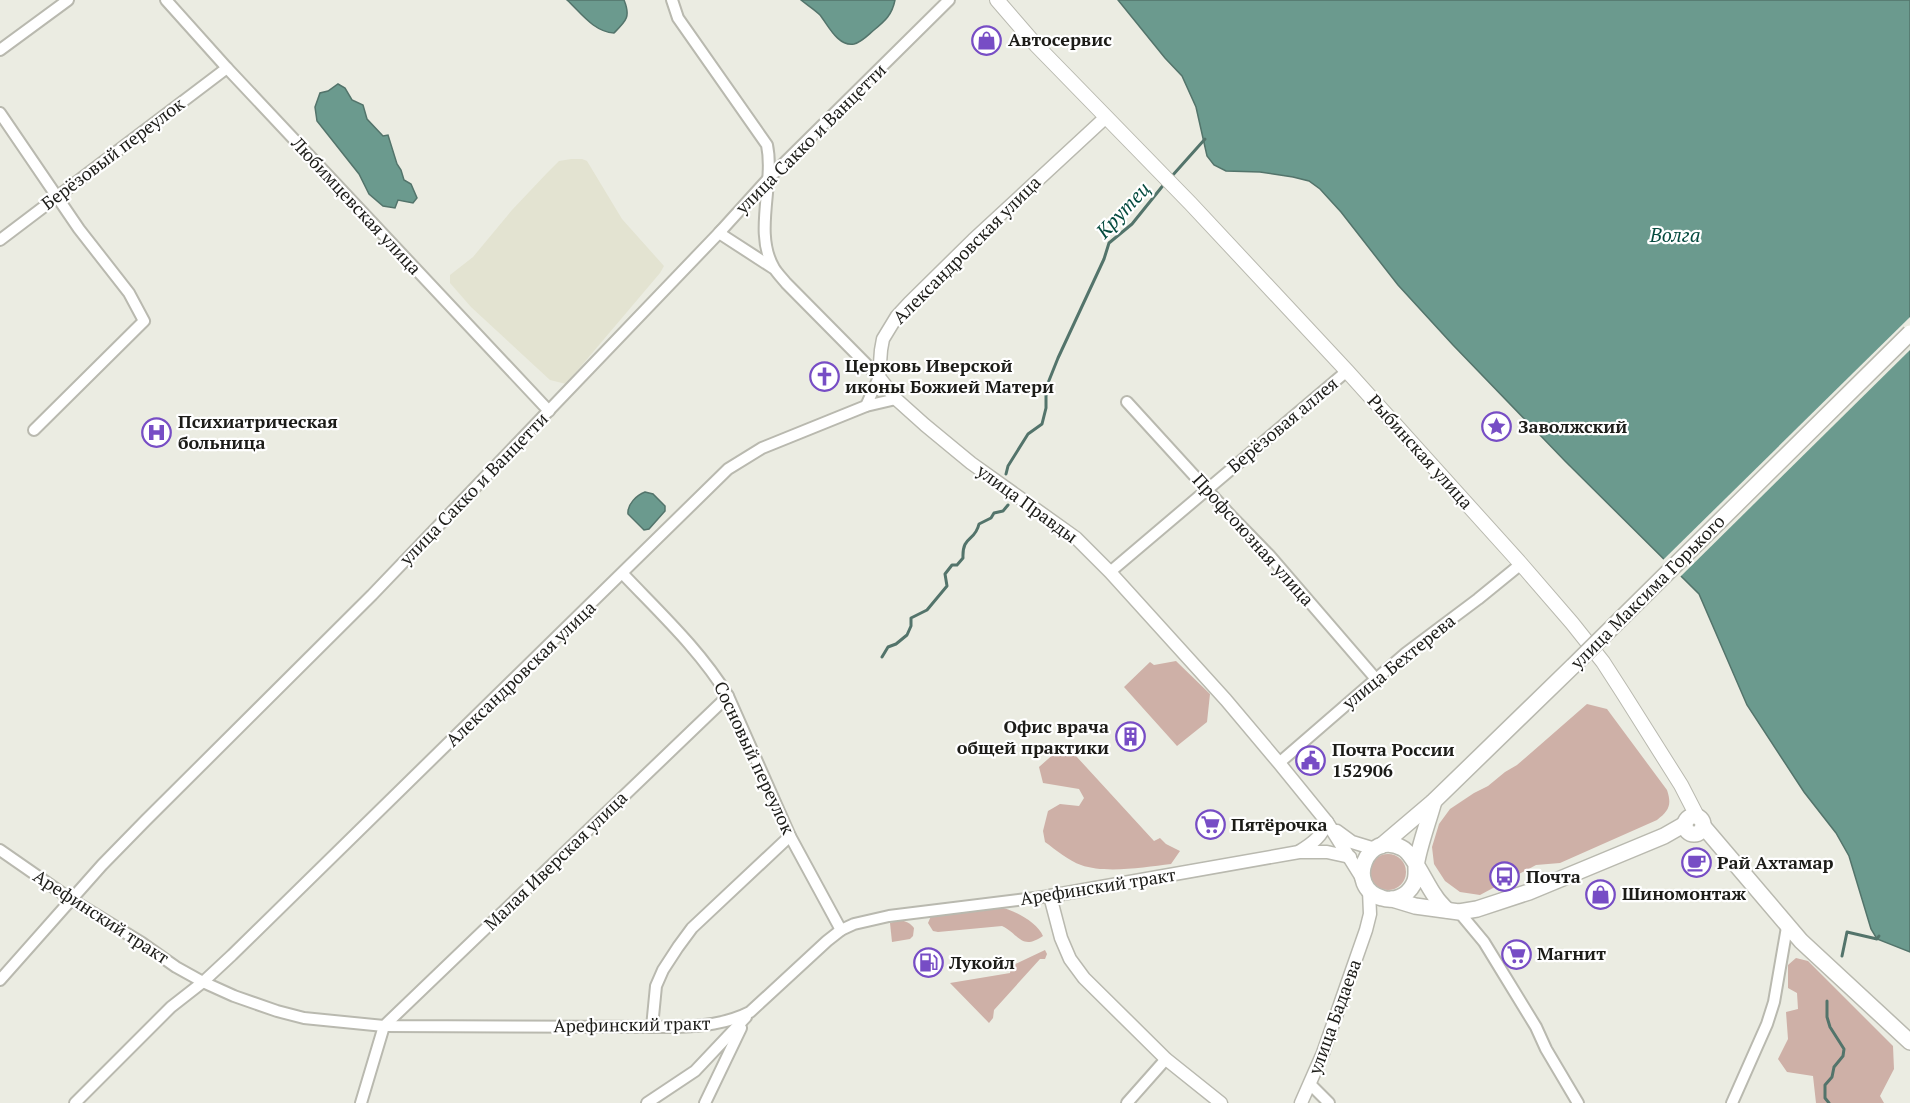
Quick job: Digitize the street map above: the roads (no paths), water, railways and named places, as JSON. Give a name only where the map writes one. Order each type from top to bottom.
[{"type":"main road","name":"Рыбинская улица","points":[[997,0],[1036,45],[1191,204],[1347,371],[1521,564],[1603,662],[1681,785],[1694,826]]},
{"type":"main road","name":"улица Максима Горького","points":[[1434,801],[1910,333]]},
{"type":"main road","points":[[1434,801],[1365,858],[1362,872],[1366,884],[1379,897],[1415,906],[1453,911],[1477,909],[1529,892],[1664,836],[1694,826],[1719,846],[1787,927],[1910,1042]]},
{"type":"main road","points":[[1388,899],[1398,898],[1409,891],[1415,880],[1416,867],[1434,801]]},
{"type":"main road","points":[[1378,847],[1394,845],[1401,847],[1411,855],[1436,899],[1453,911]]},
{"type":"street","points":[[0,50],[68,0]]},
{"type":"street","name":"Любимцевская улица","points":[[166,0],[226,68],[549,411]]},
{"type":"street","name":"улица Правды","points":[[672,0],[678,18],[767,145],[770,159],[765,234],[768,256],[774,268],[879,377],[896,399],[971,463],[1076,538],[1110,572],[1279,762],[1327,822],[1366,884]]},
{"type":"street","name":"улица Сакко и Ванцетти","points":[[0,980],[138,827],[372,595],[768,179],[949,0]]},
{"type":"street","name":"Берёзовый переулок","points":[[0,240],[226,68]]},
{"type":"street","points":[[0,113],[79,229],[129,293],[144,321],[34,430]]},
{"type":"street","name":"Александровская улица","points":[[866,406],[879,377],[883,339],[897,316],[973,240],[1106,117]]},
{"type":"street","points":[[719,233],[774,268]]},
{"type":"street","name":"Берёзовая аллея","points":[[1110,572],[1347,371]]},
{"type":"street","name":"Александровская улица","points":[[203,982],[728,469],[762,448],[866,406],[896,399]]},
{"type":"street","name":"Профсоюзная улица","points":[[1127,402],[1270,556],[1376,679]]},
{"type":"street","name":"улица Бехтерева","points":[[1279,762],[1406,653],[1521,564]]},
{"type":"street","name":"Сосновый переулок","points":[[623,574],[681,634],[717,678],[728,696],[790,836],[841,930]]},
{"type":"street","name":"Малая Иверская улица","points":[[384,1026],[728,696]]},
{"type":"street","points":[[1299,852],[1323,833],[1327,822]]},
{"type":"street","name":"улица Правды","points":[[1327,822],[1352,842],[1378,847]]},
{"type":"street","points":[[652,1027],[656,986],[678,947],[692,928],[790,836]]},
{"type":"street","name":"Арефинский тракт","points":[[0,849],[72,900],[203,982],[234,996],[286,1014],[334,1022],[384,1026],[701,1026],[736,1019],[750,1012],[827,941],[841,930],[854,924],[889,916],[1050,896],[1299,852],[1327,852],[1350,858]]},
{"type":"street","name":"улица Бадаева","points":[[1366,884],[1370,914],[1366,930]]},
{"type":"street","points":[[1050,896],[1061,938],[1070,959],[1084,978],[1166,1059],[1221,1103]]},
{"type":"street","name":"улица Бадаева","points":[[1301,1103],[1311,1084],[1366,930],[1372,916],[1388,899]]},
{"type":"street","points":[[1453,911],[1484,942],[1536,1027],[1546,1049],[1578,1103]]},
{"type":"street","points":[[1732,1103],[1767,1024],[1774,1002],[1787,927]]},
{"type":"street","points":[[75,1103],[171,1007],[203,982]]},
{"type":"street","points":[[648,1103],[694,1071],[750,1012]]},
{"type":"street","points":[[705,1103],[735,1038],[750,1012]]},
{"type":"street","points":[[361,1103],[384,1026]]},
{"type":"street","points":[[1127,1103],[1166,1059]]},
{"type":"street","points":[[1311,1084],[1329,1103]]},
{"type":"water","points":[[567,0],[624,0],[627,15],[622,25],[614,33],[607,32],[594,26]]},
{"type":"water","points":[[801,0],[895,0],[890,14],[882,24],[860,42],[848,44],[838,39],[820,15]]},
{"type":"water","name":"Волга","points":[[1118,0],[1910,0],[1910,952],[1877,939],[1871,929],[1849,856],[1836,833],[1804,792],[1747,705],[1699,594],[1565,461],[1453,345],[1398,285],[1320,189],[1309,181],[1293,177],[1260,172],[1226,171],[1214,165],[1207,156],[1196,107],[1182,76]]},
{"type":"water","points":[[338,84],[345,88],[352,100],[363,105],[367,119],[383,136],[388,135],[404,180],[411,184],[417,198],[413,203],[398,200],[395,208],[383,206],[369,194],[359,174],[317,121],[315,107],[320,93]]},
{"type":"water","points":[[645,492],[653,494],[665,506],[665,511],[649,529],[644,530],[628,514],[633,500]]},
{"type":"waterway","name":"Крутец","points":[[1172,176],[1205,139]]},
{"type":"waterway","name":"Крутец","points":[[1006,474],[1008,466],[1028,434],[1042,424],[1046,408],[1046,388],[1109,243],[1132,224],[1165,183]]},
{"type":"waterway","points":[[882,657],[888,647],[907,635],[911,626],[911,618],[927,610],[947,586],[945,574],[952,565],[957,565],[963,558],[965,546],[975,534],[979,524],[991,518],[994,513],[1003,511],[1008,505]]},
{"type":"waterway","points":[[1842,956],[1847,932],[1877,939],[1879,936]]},
{"type":"waterway","points":[[1827,1001],[1827,1017],[1830,1027],[1844,1049],[1843,1056],[1834,1067],[1832,1077],[1825,1085],[1825,1098],[1829,1103]]},
{"type":"place","name":"Автосервис","points":[[987,40]]},
{"type":"place","name":"Церковь Иверской иконы Божией Матери","points":[[824,376]]},
{"type":"place","name":"Заволжский","points":[[1497,427]]},
{"type":"place","name":"Психиатрическая больница","points":[[157,432]]},
{"type":"place","name":"Офис врача общей практики","points":[[1130,737]]},
{"type":"place","name":"Почта России 152906","points":[[1311,760]]},
{"type":"place","name":"Пятёрочка","points":[[1210,825]]},
{"type":"place","name":"Рай Ахтамар","points":[[1696,863]]},
{"type":"place","name":"Почта","points":[[1505,877]]},
{"type":"place","name":"Шиномонтаж","points":[[1601,894]]},
{"type":"place","name":"Магнит","points":[[1516,954]]},
{"type":"place","name":"Лукойл","points":[[928,963]]}]
